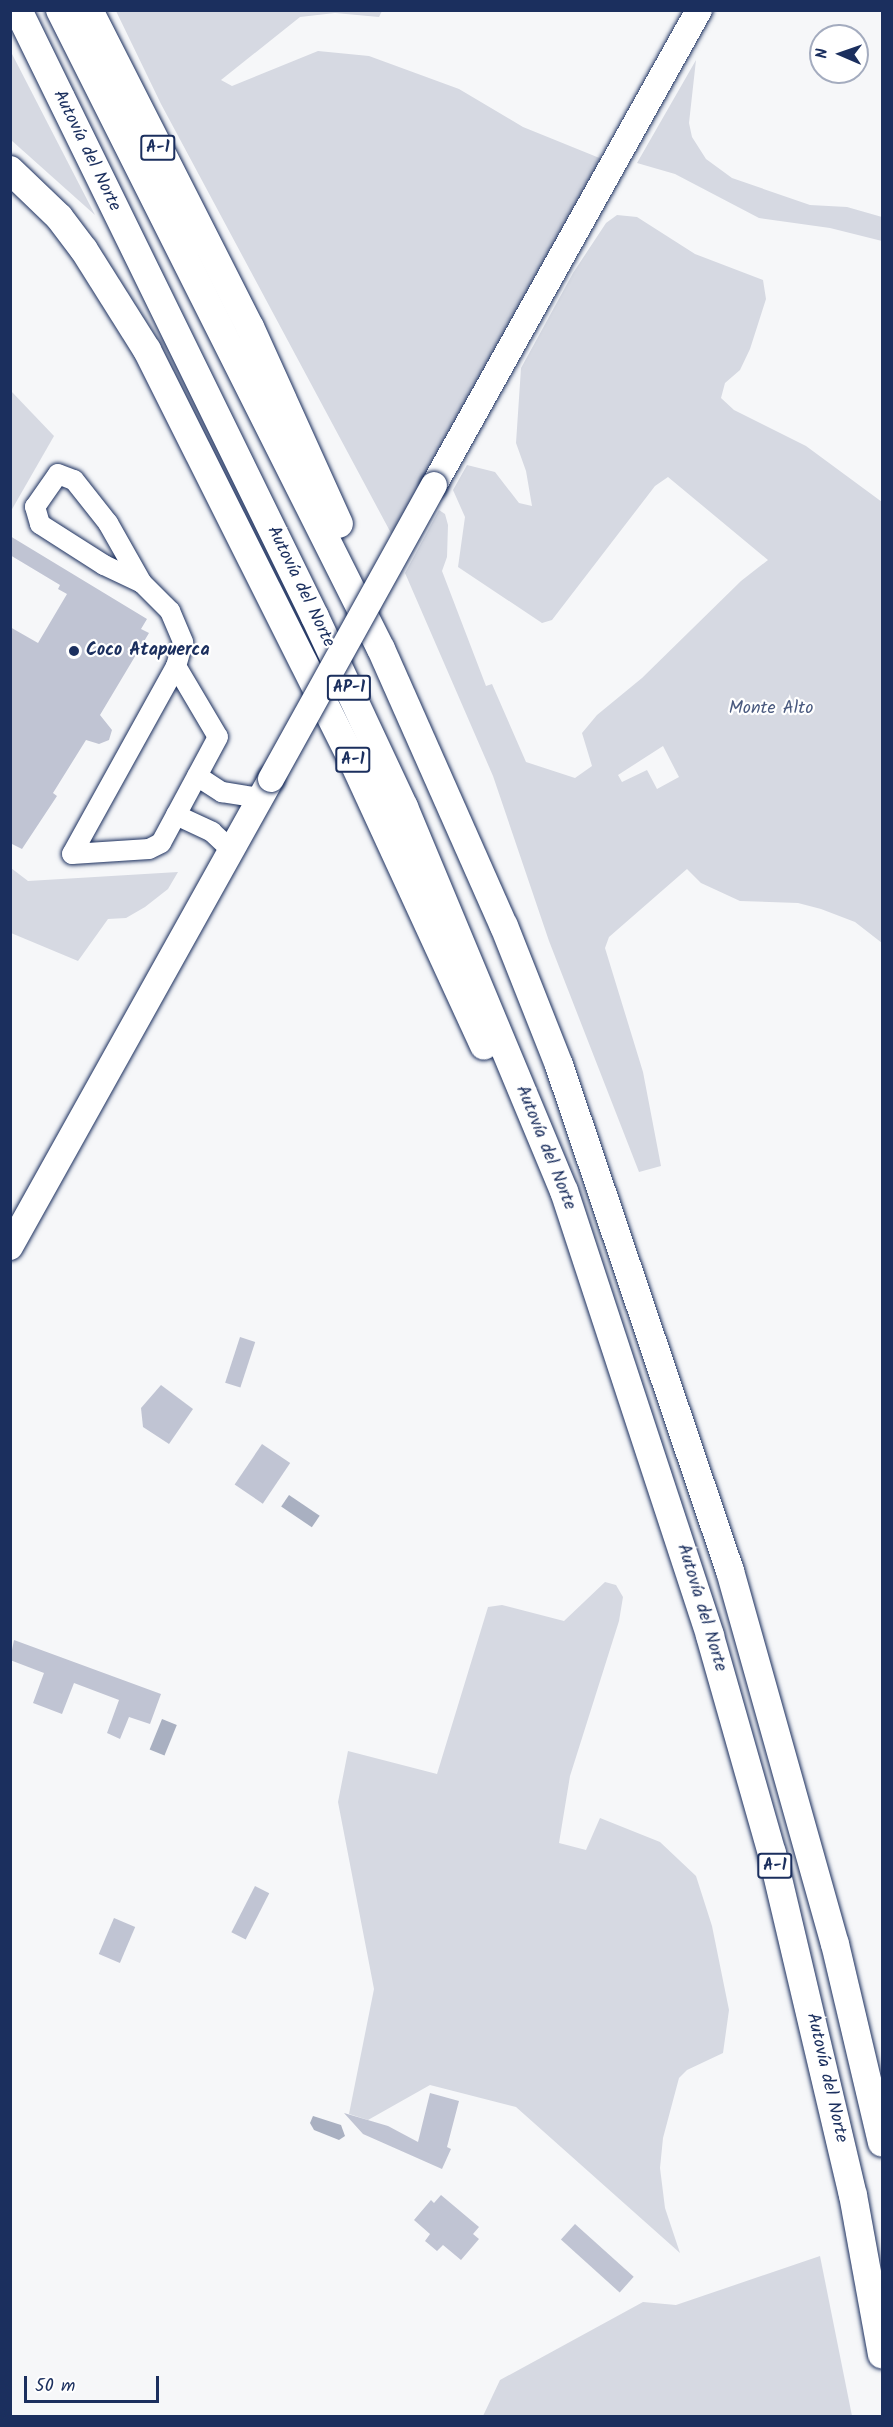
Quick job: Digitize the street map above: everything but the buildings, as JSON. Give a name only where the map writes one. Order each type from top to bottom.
[{"type":"highway","name":"Autovía del Norte","points":[[18,10],[315,617],[404,807],[564,1191],[710,1636],[772,1853],[853,2195],[882,2354]]},
{"type":"highway","name":"Autovía del Norte","points":[[60,10],[381,649],[504,926],[559,1065],[635,1281],[774,1718],[882,2143]]},
{"type":"highway","name":"A-1","points":[[89,10],[250,327],[306,447],[380,618],[381,649]]},
{"type":"highway","name":"A-1","points":[[10,170],[58,217],[121,304],[253,556],[458,986],[630,1388]]},
{"type":"main road","points":[[10,1247],[229,848],[265,788],[699,10]]},
{"type":"lane","points":[[142,583],[104,565],[40,524],[36,507],[58,474],[74,480],[108,523],[142,583],[179,627],[183,642],[176,666],[72,854],[149,849],[161,843],[218,737],[176,666]]},
{"type":"lane","points":[[198,776],[222,792],[265,788]]},
{"type":"lane","points":[[176,815],[212,832],[229,848]]},
{"type":"green space","points":[[116,11],[382,11],[379,17],[335,13],[300,17],[221,80],[232,86],[318,51],[369,56],[459,89],[523,127],[602,159],[392,535],[161,104]]},
{"type":"green space","points":[[11,52],[95,215],[11,140]]},
{"type":"green space","points":[[696,60],[689,123],[692,137],[706,159],[732,178],[810,205],[847,207],[882,217],[882,241],[830,228],[759,218],[675,174],[637,163]]},
{"type":"green space","name":"Monte Alto","points":[[617,215],[637,217],[695,254],[763,280],[766,299],[750,349],[740,370],[725,383],[721,398],[734,410],[806,446],[882,502],[882,943],[855,922],[821,909],[798,903],[740,901],[701,883],[687,869],[609,937],[605,948],[643,1072],[661,1166],[639,1172],[549,941],[493,776],[405,573],[439,510],[445,514],[448,525],[447,557],[442,571],[486,686],[492,684],[526,762],[575,778],[592,766],[582,733],[597,715],[642,678],[741,581],[768,560],[668,477],[655,486],[552,620],[542,623],[458,567],[465,517],[453,490],[467,465],[495,472],[519,503],[532,506],[526,471],[516,443],[521,368],[573,273],[606,223]],"holes":[[[663,746],[679,777],[657,789],[647,770],[622,782],[618,775]]]},
{"type":"green space","points":[[11,391],[54,436],[11,511]]},
{"type":"green space","points":[[11,868],[28,881],[178,872],[168,889],[145,907],[126,918],[108,919],[78,961],[11,933]]},
{"type":"green space","points":[[605,1582],[616,1585],[623,1597],[619,1621],[570,1776],[559,1843],[586,1850],[600,1818],[660,1842],[696,1876],[712,1926],[729,2010],[723,2053],[687,2070],[679,2078],[663,2138],[660,2168],[665,2208],[680,2253],[516,2107],[430,2085],[368,2120],[349,2114],[374,1989],[338,1802],[348,1751],[437,1774],[488,1607],[502,1605],[564,1621]]},
{"type":"green space","points":[[820,2256],[852,2416],[483,2416],[500,2380],[643,2302],[676,2305]]},
{"type":"water","points":[[289,1495],[320,1516],[312,1527],[281,1507]]},
{"type":"water","points":[[162,1719],[177,1725],[164,1756],[150,1750]]},
{"type":"water","points":[[313,2116],[341,2125],[345,2136],[339,2140],[314,2130],[310,2123]]},
{"type":"place","name":"Coco Atapuerca","points":[[74,651]]}]
